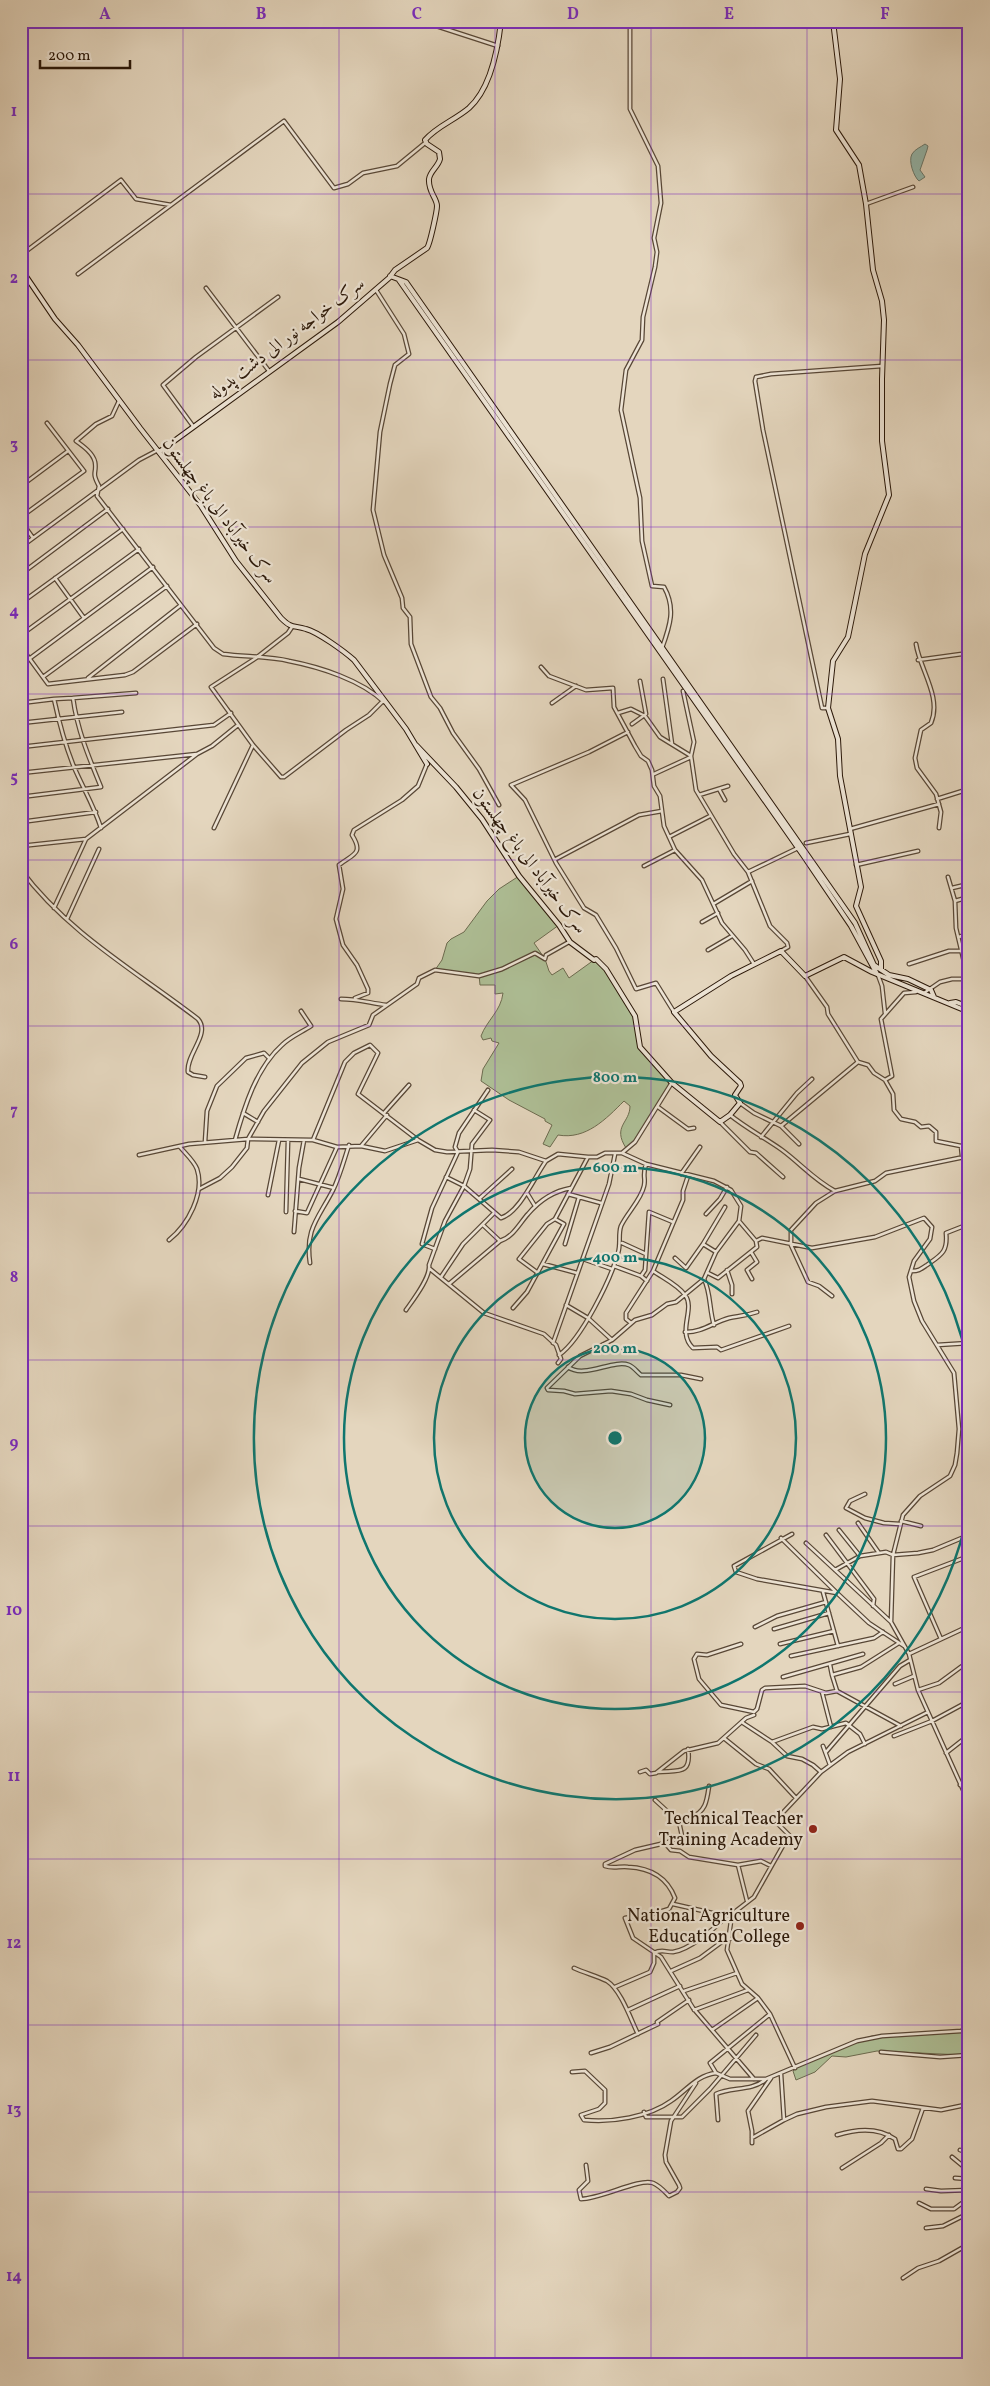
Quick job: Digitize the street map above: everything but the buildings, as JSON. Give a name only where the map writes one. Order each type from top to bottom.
[{"type":"street","points":[[422,21],[498,46]]},
{"type":"street","points":[[78,274],[284,121],[334,188],[348,184],[363,173],[397,166],[442,125],[471,107],[492,70],[498,46],[501,21]]},
{"type":"street","points":[[630,21],[630,110],[658,166],[661,203],[654,238],[657,252],[655,267],[642,317],[642,340],[626,370],[621,410],[640,498],[640,528],[648,573],[652,586],[664,587],[671,603],[670,622],[662,649]]},
{"type":"street","points":[[833,21],[840,79],[836,130],[859,165],[866,204],[873,270],[882,300],[884,320],[882,441],[889,486],[888,501],[865,554],[848,637],[833,661],[828,708],[838,739],[840,776],[861,886],[856,906],[882,964],[879,972]]},
{"type":"street","name":"سرک خواجه نور الی دشت پدوله","points":[[159,451],[338,322],[376,290],[395,270],[427,248],[430,243],[437,207],[431,195],[429,180],[430,174],[440,159],[436,150],[425,142]]},
{"type":"street","points":[[21,255],[121,180],[136,199],[171,205]]},
{"type":"street","points":[[866,204],[913,187]]},
{"type":"street","name":"سرک خیرآباد الی باغ چهلستون","points":[[21,269],[55,319],[78,345],[201,506],[236,561],[281,618],[292,627],[306,629],[354,660],[416,745],[427,764]]},
{"type":"street","points":[[390,276],[406,282],[820,877],[879,972],[885,1012]]},
{"type":"street","points":[[399,280],[820,877]]},
{"type":"street","points":[[206,288],[269,371]]},
{"type":"street","points":[[376,290],[404,334],[408,354],[396,365],[380,432],[374,510],[384,555],[402,598],[402,608],[410,617],[411,644],[431,697],[440,708],[457,739],[479,769],[499,805]]},
{"type":"street","points":[[194,426],[163,385],[196,357],[237,329],[278,297]]},
{"type":"street","points":[[828,708],[822,708],[805,633],[763,430],[755,381],[756,378],[771,374],[882,366]]},
{"type":"street","points":[[119,400],[112,416],[96,424],[76,441],[86,447],[95,462],[93,474],[99,486],[97,496],[214,648],[223,654],[288,660],[361,684],[390,708]]},
{"type":"street","points":[[21,517],[84,471],[47,423]]},
{"type":"street","points":[[21,486],[68,451]]},
{"type":"street","points":[[21,547],[139,460],[159,451]]},
{"type":"street","points":[[21,574],[108,509]]},
{"type":"street","points":[[21,521],[32,538]]},
{"type":"street","points":[[21,603],[123,529]]},
{"type":"street","points":[[21,635],[139,549]]},
{"type":"street","points":[[30,658],[152,567]]},
{"type":"street","points":[[55,578],[84,618]]},
{"type":"street","points":[[44,677],[167,586]]},
{"type":"street","points":[[88,678],[182,604]]},
{"type":"street","points":[[21,648],[48,684],[125,675],[133,672],[197,624]]},
{"type":"street","points":[[292,627],[288,633],[256,658],[211,687],[253,745],[281,777],[284,777],[369,715],[382,701]]},
{"type":"street","points":[[916,644],[918,660],[932,688],[934,711],[931,723],[921,730],[915,758],[917,768],[929,782],[939,804],[942,817],[939,828]]},
{"type":"street","points":[[918,660],[969,653]]},
{"type":"street","points":[[541,667],[549,676],[593,691],[613,688],[613,704],[641,756],[648,761],[654,774],[654,782],[660,796],[664,826],[675,850],[702,880],[722,923],[754,964]]},
{"type":"street","points":[[663,679],[672,744]]},
{"type":"street","points":[[632,724],[646,713],[640,681]]},
{"type":"street","points":[[552,703],[576,686]]},
{"type":"street","points":[[674,1012],[754,964],[788,947],[787,943],[770,926],[748,872],[734,854],[696,790],[691,756],[694,742],[683,691]]},
{"type":"street","points":[[21,703],[136,693]]},
{"type":"street","points":[[21,797],[101,787],[75,717],[73,698]]},
{"type":"street","points":[[54,699],[65,743],[96,812],[101,828]]},
{"type":"street","points":[[618,713],[631,709],[644,716],[660,737],[691,756]]},
{"type":"street","points":[[21,724],[122,712]]},
{"type":"street","points":[[21,748],[214,725],[231,713]]},
{"type":"street","points":[[54,908],[86,839],[238,725]]},
{"type":"street","points":[[628,732],[581,756],[511,785],[525,800],[556,859],[556,863],[584,908],[596,916],[616,948],[636,990],[656,983],[674,1012],[711,1056],[740,1083],[742,1086],[735,1095],[740,1102],[754,1112],[774,1121],[799,1144]]},
{"type":"street","points":[[214,828],[253,745]]},
{"type":"street","name":"سرک خیرآباد الی باغ چهلستون","points":[[416,745],[456,787],[492,832],[519,876],[559,925],[570,942],[594,960],[596,959],[606,969],[634,1016],[640,1047],[672,1083],[720,1122]]},
{"type":"street","points":[[21,773],[197,754]]},
{"type":"street","points":[[654,774],[691,756]]},
{"type":"street","points":[[341,999],[355,998],[368,993],[368,989],[357,965],[343,945],[336,919],[344,888],[339,865],[353,856],[358,850],[358,845],[352,836],[354,830],[402,800],[418,786],[427,764]]},
{"type":"street","points":[[699,795],[728,786]]},
{"type":"street","points":[[719,789],[725,800]]},
{"type":"street","points":[[937,799],[969,789]]},
{"type":"street","points":[[806,843],[939,804]]},
{"type":"street","points":[[556,859],[639,815],[662,811]]},
{"type":"street","points":[[21,822],[96,812]]},
{"type":"street","points":[[669,837],[710,815]]},
{"type":"street","points":[[21,846],[86,839]]},
{"type":"street","points":[[748,872],[798,848]]},
{"type":"street","points":[[67,919],[99,849]]},
{"type":"street","points":[[644,866],[675,850]]},
{"type":"street","points":[[856,865],[918,852]]},
{"type":"street","points":[[21,870],[37,891],[54,908],[100,948],[198,1019],[202,1024],[203,1032],[187,1064],[188,1072],[205,1077]]},
{"type":"street","points":[[885,1080],[892,1076],[880,1022],[885,1012],[904,994],[920,992],[940,982],[952,979],[968,981],[956,928],[955,901],[948,877]]},
{"type":"street","points":[[714,903],[752,881]]},
{"type":"street","points":[[952,888],[969,884]]},
{"type":"street","points":[[955,901],[969,897]]},
{"type":"street","points":[[702,922],[718,913]]},
{"type":"street","points":[[959,937],[969,934]]},
{"type":"street","points":[[708,950],[732,936]]},
{"type":"street","points":[[199,1189],[220,1178],[232,1167],[247,1148],[248,1139],[264,1111],[302,1063],[328,1042],[370,1025],[373,1015],[418,984],[419,978],[435,970],[479,976],[502,969],[535,953],[545,959],[546,955],[570,942]]},
{"type":"street","points":[[781,951],[805,976],[827,1007],[828,1014],[858,1062],[868,1065],[874,1073],[885,1080],[893,1094],[894,1110],[901,1119],[915,1122],[921,1127],[929,1126],[936,1132],[936,1141],[962,1146],[962,1156]]},
{"type":"street","points":[[909,964],[949,951],[962,951]]},
{"type":"street","points":[[805,976],[844,957],[969,1012]]},
{"type":"street","points":[[879,972],[908,979],[929,989],[934,997]]},
{"type":"street","points":[[355,998],[371,1004],[386,1005]]},
{"type":"street","points":[[950,1004],[956,1002],[969,1007]]},
{"type":"street","points":[[234,1141],[243,1113],[269,1058],[282,1044],[311,1026],[301,1011]]},
{"type":"street","points":[[313,1140],[345,1062],[354,1054],[370,1045],[378,1053],[358,1094],[418,1140],[435,1150],[519,1152],[546,1161]]},
{"type":"street","points":[[205,1142],[207,1111],[217,1086],[246,1058],[264,1053],[269,1058]]},
{"type":"street","points":[[781,1126],[858,1062]]},
{"type":"street","points":[[761,1138],[797,1093],[812,1079]]},
{"type":"street","points":[[446,1177],[464,1186],[501,1218],[506,1217],[526,1193],[546,1161],[558,1154],[597,1157],[605,1153],[622,1153],[635,1142],[672,1083]]},
{"type":"street","points":[[361,1146],[409,1085]]},
{"type":"street","points":[[458,1152],[455,1147],[459,1133],[488,1090]]},
{"type":"street","points":[[740,1102],[730,1115],[720,1122],[750,1152],[756,1153],[783,1176]]},
{"type":"street","points":[[658,1106],[688,1129],[694,1128]]},
{"type":"street","points":[[406,1310],[420,1292],[430,1270],[429,1265],[445,1221],[464,1186],[470,1169],[472,1144],[490,1120],[474,1110]]},
{"type":"street","points":[[243,1113],[258,1122]]},
{"type":"street","points":[[730,1115],[761,1138],[780,1149],[803,1170],[835,1191]]},
{"type":"street","points":[[139,1155],[205,1142],[248,1139],[313,1140],[338,1147],[349,1145],[385,1150],[418,1140]]},
{"type":"street","points":[[268,1196],[279,1140]]},
{"type":"street","points":[[294,1232],[294,1211],[304,1140]]},
{"type":"street","points":[[286,1212],[288,1141]]},
{"type":"street","points":[[310,1263],[308,1245],[310,1232],[334,1188],[349,1145]]},
{"type":"street","points":[[169,1240],[182,1227],[197,1198],[199,1189],[197,1167],[179,1146]]},
{"type":"street","points":[[294,1211],[307,1213],[338,1147]]},
{"type":"street","points":[[681,1174],[700,1147]]},
{"type":"street","points":[[435,1249],[422,1244],[432,1208],[458,1152]]},
{"type":"street","points":[[622,1153],[646,1164],[714,1181],[727,1187],[737,1196],[741,1206],[739,1221],[716,1252],[704,1279],[686,1295],[652,1315],[631,1323],[612,1340],[580,1356],[547,1388],[548,1390],[575,1394],[611,1391],[631,1394],[670,1405]]},
{"type":"street","points":[[553,1342],[601,1204],[616,1154]]},
{"type":"street","points":[[832,1296],[819,1286],[808,1282],[790,1242],[790,1230],[816,1203],[835,1191],[875,1182],[886,1173],[969,1156]]},
{"type":"street","points":[[538,1273],[519,1259],[547,1224],[555,1219],[570,1188],[582,1173],[588,1157]]},
{"type":"street","points":[[559,1355],[572,1344],[588,1318],[613,1267],[621,1243],[620,1229],[644,1186],[642,1174],[646,1164]]},
{"type":"street","points":[[480,1199],[512,1169]]},
{"type":"street","points":[[631,1323],[626,1319],[626,1313],[653,1271],[683,1200],[683,1191],[688,1176]]},
{"type":"street","points":[[299,1179],[334,1188]]},
{"type":"street","points":[[706,1214],[720,1199],[727,1187]]},
{"type":"street","points":[[448,1284],[500,1241],[508,1239],[535,1206],[558,1190],[570,1188]]},
{"type":"street","points":[[526,1193],[535,1206]]},
{"type":"street","points":[[568,1194],[601,1204]]},
{"type":"street","points":[[565,1244],[579,1197]]},
{"type":"street","points":[[675,1258],[686,1268],[704,1244],[725,1207]]},
{"type":"street","points":[[642,1276],[646,1254],[649,1212],[673,1222]]},
{"type":"street","points":[[441,1277],[463,1244],[494,1213]]},
{"type":"street","points":[[756,1241],[762,1238],[790,1242],[812,1248],[875,1237],[924,1218],[930,1223],[933,1231],[930,1239],[914,1261],[909,1277],[914,1301],[922,1321],[954,1373],[959,1429],[956,1459],[950,1476],[929,1488],[910,1505],[901,1522],[893,1555],[891,1622]]},
{"type":"street","points":[[512,1308],[523,1297],[538,1273],[564,1224],[555,1219]]},
{"type":"street","points":[[708,1273],[718,1278],[757,1247],[756,1241],[739,1221]]},
{"type":"street","points":[[912,1271],[918,1271],[942,1255],[946,1246],[946,1233],[969,1224]]},
{"type":"street","points":[[483,1225],[500,1241]]},
{"type":"street","points":[[621,1243],[646,1254]]},
{"type":"street","points":[[704,1244],[716,1252]]},
{"type":"street","points":[[751,1252],[757,1262],[747,1270],[752,1279]]},
{"type":"street","points":[[582,1259],[642,1276],[647,1282]]},
{"type":"street","points":[[543,1264],[577,1273]]},
{"type":"street","points":[[430,1270],[484,1313],[534,1329],[553,1342],[559,1350],[561,1359],[558,1363]]},
{"type":"street","points":[[727,1270],[732,1285],[732,1294]]},
{"type":"street","points":[[653,1271],[686,1295],[688,1302],[685,1332],[687,1342],[693,1348],[717,1347],[721,1350],[789,1326]]},
{"type":"street","points":[[704,1279],[709,1290],[708,1302],[714,1325]]},
{"type":"street","points":[[566,1305],[588,1318],[612,1340]]},
{"type":"street","points":[[685,1332],[714,1325],[729,1318],[741,1318],[757,1312]]},
{"type":"street","points":[[936,1345],[969,1344]]},
{"type":"street","points":[[568,1367],[572,1370],[580,1370],[626,1364],[633,1367],[641,1375],[680,1375],[701,1379]]},
{"type":"street","points":[[865,1494],[850,1501],[846,1508],[865,1518],[884,1523],[901,1522],[921,1526]]},
{"type":"street","points":[[858,1522],[880,1553]]},
{"type":"street","points":[[839,1530],[860,1556]]},
{"type":"street","points":[[792,1534],[781,1538],[734,1566],[736,1572],[757,1579],[837,1593]]},
{"type":"street","points":[[835,1570],[860,1556],[886,1552],[893,1555],[933,1550],[969,1535]]},
{"type":"street","points":[[826,1536],[874,1599],[873,1606]]},
{"type":"street","points":[[781,1538],[869,1623],[905,1647]]},
{"type":"street","points":[[806,1543],[891,1622],[909,1654],[918,1690],[969,1802]]},
{"type":"street","points":[[941,1639],[914,1577],[969,1556]]},
{"type":"street","points":[[823,1592],[838,1646]]},
{"type":"street","points":[[755,1627],[777,1616],[826,1602]]},
{"type":"street","points":[[774,1629],[829,1613]]},
{"type":"street","points":[[909,1654],[969,1626]]},
{"type":"street","points":[[780,1644],[834,1632]]},
{"type":"street","points":[[791,1656],[874,1638],[883,1632]]},
{"type":"street","points":[[832,1676],[861,1667],[899,1643]]},
{"type":"street","points":[[741,1644],[707,1655],[697,1654],[694,1659],[699,1679],[721,1705],[754,1712],[757,1709],[762,1690],[765,1688],[805,1686],[822,1692],[837,1692],[901,1726]]},
{"type":"street","points":[[783,1676],[863,1654]]},
{"type":"street","points":[[826,1752],[903,1662],[910,1660]]},
{"type":"street","points":[[918,1690],[939,1683],[969,1661]]},
{"type":"street","points":[[830,1664],[837,1692]]},
{"type":"street","points":[[895,1684],[914,1676]]},
{"type":"street","points":[[822,1692],[831,1726]]},
{"type":"street","points":[[894,1736],[932,1721],[969,1701]]},
{"type":"street","points":[[796,2068],[770,2014],[758,1998],[748,1990],[737,1973],[727,1950],[730,1939],[730,1919],[732,1914],[754,1896],[789,1835],[775,1821],[796,1798],[830,1764],[848,1752],[928,1712]]},
{"type":"street","points":[[656,1773],[688,1750],[709,1746],[724,1738],[749,1716],[754,1715]]},
{"type":"street","points":[[743,1723],[772,1742],[787,1756],[813,1765],[821,1772]]},
{"type":"street","points":[[772,1742],[813,1727],[822,1729],[846,1723],[860,1734],[865,1744]]},
{"type":"street","points":[[946,1753],[969,1735]]},
{"type":"street","points":[[724,1738],[756,1764],[770,1769],[796,1798]]},
{"type":"street","points":[[823,1746],[830,1764]]},
{"type":"street","points":[[640,1772],[646,1770],[650,1774],[676,1772],[690,1763],[688,1750]]},
{"type":"street","points":[[960,1784],[969,1780]]},
{"type":"street","points":[[679,1822],[701,1812],[706,1806],[710,1786]]},
{"type":"street","points":[[655,1800],[679,1822],[682,1837],[618,1856],[605,1864],[605,1866],[644,1869],[660,1876],[671,1888],[675,1898],[669,1909],[624,1918],[633,1938],[661,1957],[690,2000],[694,2010],[737,2057],[754,2079]]},
{"type":"street","points":[[665,1843],[671,1850],[680,1851],[689,1857],[738,1865],[761,1861],[771,1866]]},
{"type":"street","points":[[738,1865],[747,1901]]},
{"type":"street","points":[[673,1904],[721,1915],[730,1919]]},
{"type":"street","points":[[654,1953],[658,1950],[673,1952],[685,1948],[716,1928],[725,1918]]},
{"type":"street","points":[[671,1972],[700,1958],[726,1938],[730,1939]]},
{"type":"street","points":[[615,1987],[650,1972],[654,1963],[654,1953]]},
{"type":"street","points":[[574,1968],[604,1980],[615,1987],[628,2010],[638,2034]]},
{"type":"street","points":[[683,1991],[737,1973]]},
{"type":"street","points":[[628,2010],[680,1986]]},
{"type":"street","points":[[694,2010],[748,1990]]},
{"type":"street","points":[[712,2030],[758,1998]]},
{"type":"street","points":[[591,2053],[610,2047],[658,2024],[657,2022],[690,2000]]},
{"type":"street","points":[[770,2014],[710,2063],[716,2073],[721,2076],[741,2080],[766,2079],[816,2060],[833,2049],[857,2041],[882,2036],[961,2031],[969,2026]]},
{"type":"street","points":[[644,2112],[646,2117],[682,2117],[756,2035]]},
{"type":"street","points":[[881,2052],[940,2057],[969,2055]]},
{"type":"street","points":[[572,2072],[585,2071],[605,2090],[604,2103],[599,2108],[581,2115],[584,2120],[601,2122],[626,2118],[671,2101],[686,2087],[709,2074],[716,2073]]},
{"type":"street","points":[[781,2074],[784,2120]]},
{"type":"street","points":[[752,2143],[748,2111],[771,2078]]},
{"type":"street","points":[[718,2120],[716,2094],[726,2090],[759,2085],[766,2079]]},
{"type":"street","points":[[586,2165],[588,2182],[580,2188],[579,2196],[581,2199],[599,2197],[646,2182],[661,2187],[668,2196],[677,2192],[680,2188],[666,2162],[665,2155],[671,2121],[696,2083]]},
{"type":"street","points":[[752,2138],[797,2114],[826,2107],[872,2101],[941,2110],[964,2105]]},
{"type":"street","points":[[837,2135],[853,2130],[874,2131],[890,2135],[896,2139],[898,2149],[904,2148],[912,2138],[923,2108]]},
{"type":"street","points":[[842,2168],[890,2135]]},
{"type":"street","points":[[960,2150],[969,2153]]},
{"type":"street","points":[[952,2157],[969,2171]]},
{"type":"street","points":[[955,2178],[969,2179]]},
{"type":"street","points":[[926,2189],[941,2191],[969,2190]]},
{"type":"street","points":[[920,2203],[931,2209],[954,2209],[969,2198]]},
{"type":"street","points":[[926,2228],[951,2223],[968,2213],[969,2206]]},
{"type":"street","points":[[903,2278],[918,2268],[939,2261],[969,2244]]},
{"type":"green space","points":[[519,876],[559,925],[534,943],[545,959],[549,971],[552,975],[563,968],[569,978],[594,960],[600,963],[635,1016],[640,1047],[672,1083],[637,1137],[626,1148],[622,1141],[621,1130],[630,1106],[624,1101],[595,1127],[578,1134],[558,1135],[550,1147],[543,1144],[552,1125],[481,1081],[483,1069],[499,1043],[492,1041],[491,1038],[483,1040],[481,1036],[500,1005],[503,993],[495,994],[495,985],[480,985],[479,975],[435,970],[442,960],[447,943],[464,932],[487,901],[499,889]]},
{"type":"green space","points":[[969,2028],[969,2053],[962,2055],[877,2051],[846,2057],[832,2056],[815,2072],[796,2080],[793,2071],[800,2064],[846,2044],[872,2036],[964,2030]]},
{"type":"water","points":[[925,144],[928,146],[920,170],[925,177],[919,181],[912,169],[911,157],[915,151]]},
{"type":"place","name":"Technical Teacher Training Academy","points":[[813,1829]]},
{"type":"place","name":"National Agriculture Education College","points":[[800,1926]]}]
